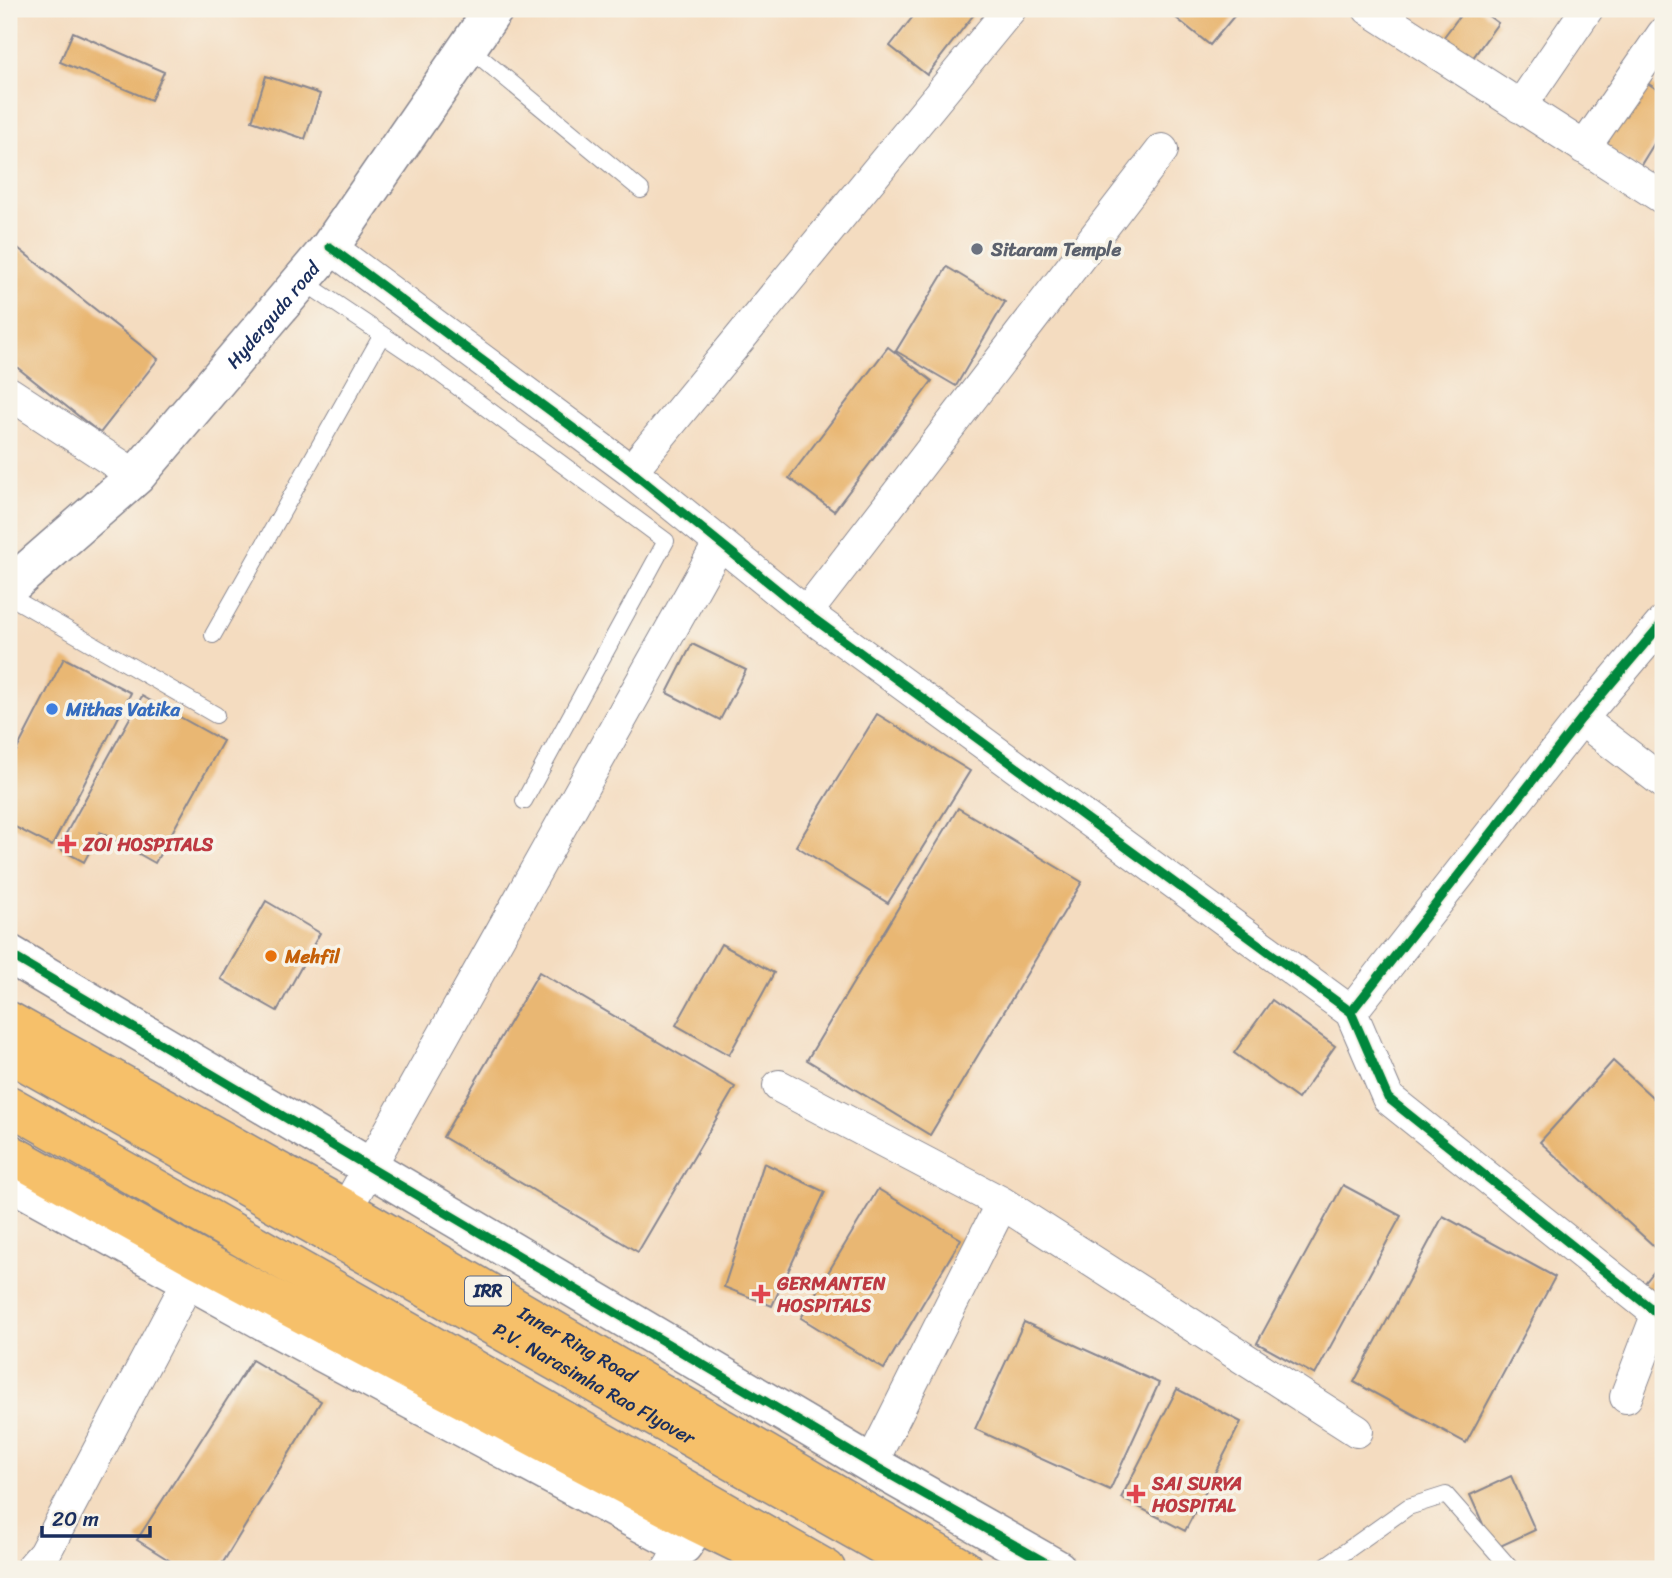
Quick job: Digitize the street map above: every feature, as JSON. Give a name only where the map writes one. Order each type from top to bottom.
[{"type":"main road","name":"Inner Ring Road","points":[[9,1021],[346,1209],[964,1569]]},
{"type":"main road","name":"P.V. Narasimha Rao Flyover","points":[[9,1053],[925,1569]]},
{"type":"main road","points":[[9,1105],[826,1569]]},
{"type":"main road","points":[[9,1153],[199,1259],[683,1546],[791,1569]]},
{"type":"street","name":"Hyderguda road","points":[[9,587],[136,476],[330,247],[494,9]]},
{"type":"street","points":[[631,471],[1010,9]]},
{"type":"street","points":[[1369,9],[1663,198]]},
{"type":"street","points":[[1520,107],[1587,9]]},
{"type":"street","points":[[1584,148],[1663,34]]},
{"type":"street","points":[[806,613],[1162,150]]},
{"type":"street","points":[[330,247],[631,471],[806,613],[1352,1012],[1388,1098],[1660,1316],[1626,1397]]},
{"type":"street","points":[[9,393],[136,476]]},
{"type":"street","points":[[346,1209],[367,1167],[719,544]]},
{"type":"street","points":[[1352,1012],[1581,719],[1663,622]]},
{"type":"street","points":[[1581,719],[1663,782]]},
{"type":"street","points":[[9,954],[871,1464],[1057,1569]]},
{"type":"street","points":[[779,1086],[1002,1203],[1357,1431]]},
{"type":"street","points":[[9,1180],[683,1546]]},
{"type":"street","points":[[849,1502],[871,1464],[1002,1203]]},
{"type":"street","points":[[47,1564],[189,1280]]},
{"type":"lane","points":[[468,47],[641,190]]},
{"type":"lane","points":[[301,280],[432,368],[666,541],[524,801]]},
{"type":"lane","points":[[213,635],[382,335]]},
{"type":"lane","points":[[9,596],[216,715]]},
{"type":"lane","points":[[1321,1569],[1408,1507],[1446,1495],[1511,1569]]},
{"type":"building","points":[[919,9],[978,9],[927,75],[890,46]]},
{"type":"building","points":[[1165,9],[1240,9],[1210,45]]},
{"type":"building","points":[[1465,9],[1479,9],[1498,23],[1472,59],[1443,38]]},
{"type":"building","points":[[73,32],[164,72],[151,100],[60,62]]},
{"type":"building","points":[[266,76],[320,94],[305,139],[252,121]]},
{"type":"building","points":[[1644,81],[1663,93],[1663,129],[1639,168],[1604,146]]},
{"type":"building","points":[[9,241],[158,359],[100,433],[9,361]]},
{"type":"building","points":[[947,267],[1005,302],[956,386],[896,351]]},
{"type":"building","points":[[888,347],[932,381],[834,511],[789,478]]},
{"type":"building","points":[[692,644],[746,670],[720,720],[667,693]]},
{"type":"building","points":[[64,658],[131,693],[52,846],[9,824],[9,765]]},
{"type":"building","points":[[142,696],[223,741],[155,863],[100,832],[84,862],[58,848]]},
{"type":"building","points":[[877,714],[970,771],[888,903],[796,846]]},
{"type":"building","points":[[958,808],[1082,882],[930,1135],[807,1060]]},
{"type":"building","name":"Mehfil","points":[[266,901],[320,933],[277,1011],[221,979]]},
{"type":"building","points":[[721,944],[774,973],[729,1055],[676,1025]]},
{"type":"building","points":[[539,972],[735,1087],[638,1252],[443,1137]]},
{"type":"building","points":[[1272,1000],[1335,1046],[1298,1099],[1234,1053]]},
{"type":"building","points":[[1613,1061],[1663,1107],[1663,1238],[1655,1247],[1540,1142]]},
{"type":"building","points":[[764,1163],[825,1192],[772,1306],[724,1287]]},
{"type":"building","points":[[1343,1185],[1401,1216],[1315,1375],[1257,1343]]},
{"type":"building","points":[[878,1189],[961,1239],[884,1369],[801,1318]]},
{"type":"building","points":[[1443,1216],[1555,1277],[1466,1443],[1354,1382]]},
{"type":"building","points":[[1663,1260],[1663,1306],[1641,1288]]},
{"type":"building","points":[[1024,1322],[1159,1383],[1110,1490],[975,1429]]},
{"type":"building","points":[[252,1360],[321,1401],[219,1569],[183,1569],[137,1540]]},
{"type":"building","points":[[1177,1389],[1241,1422],[1185,1531],[1121,1498]]},
{"type":"building","points":[[1511,1476],[1535,1530],[1494,1549],[1470,1495]]},
{"type":"cycle path","points":[[330,247],[631,471],[806,613],[1351,1012]]},
{"type":"cycle path","points":[[1663,622],[1581,719],[1351,1012],[1388,1098],[1663,1318]]},
{"type":"cycle path","points":[[9,954],[871,1464],[1057,1569]]},
{"type":"place","name":"Sitaram Temple","points":[[977,249]]},
{"type":"place","name":"Mithas Vatika","points":[[52,709]]},
{"type":"place","name":"ZOI HOSPITALS","points":[[67,844]]},
{"type":"place","name":"Mehfil","points":[[271,956]]},
{"type":"place","name":"GERMANTEN HOSPITALS","points":[[761,1294]]},
{"type":"place","name":"SAI SURYA HOSPITAL","points":[[1136,1494]]}]
